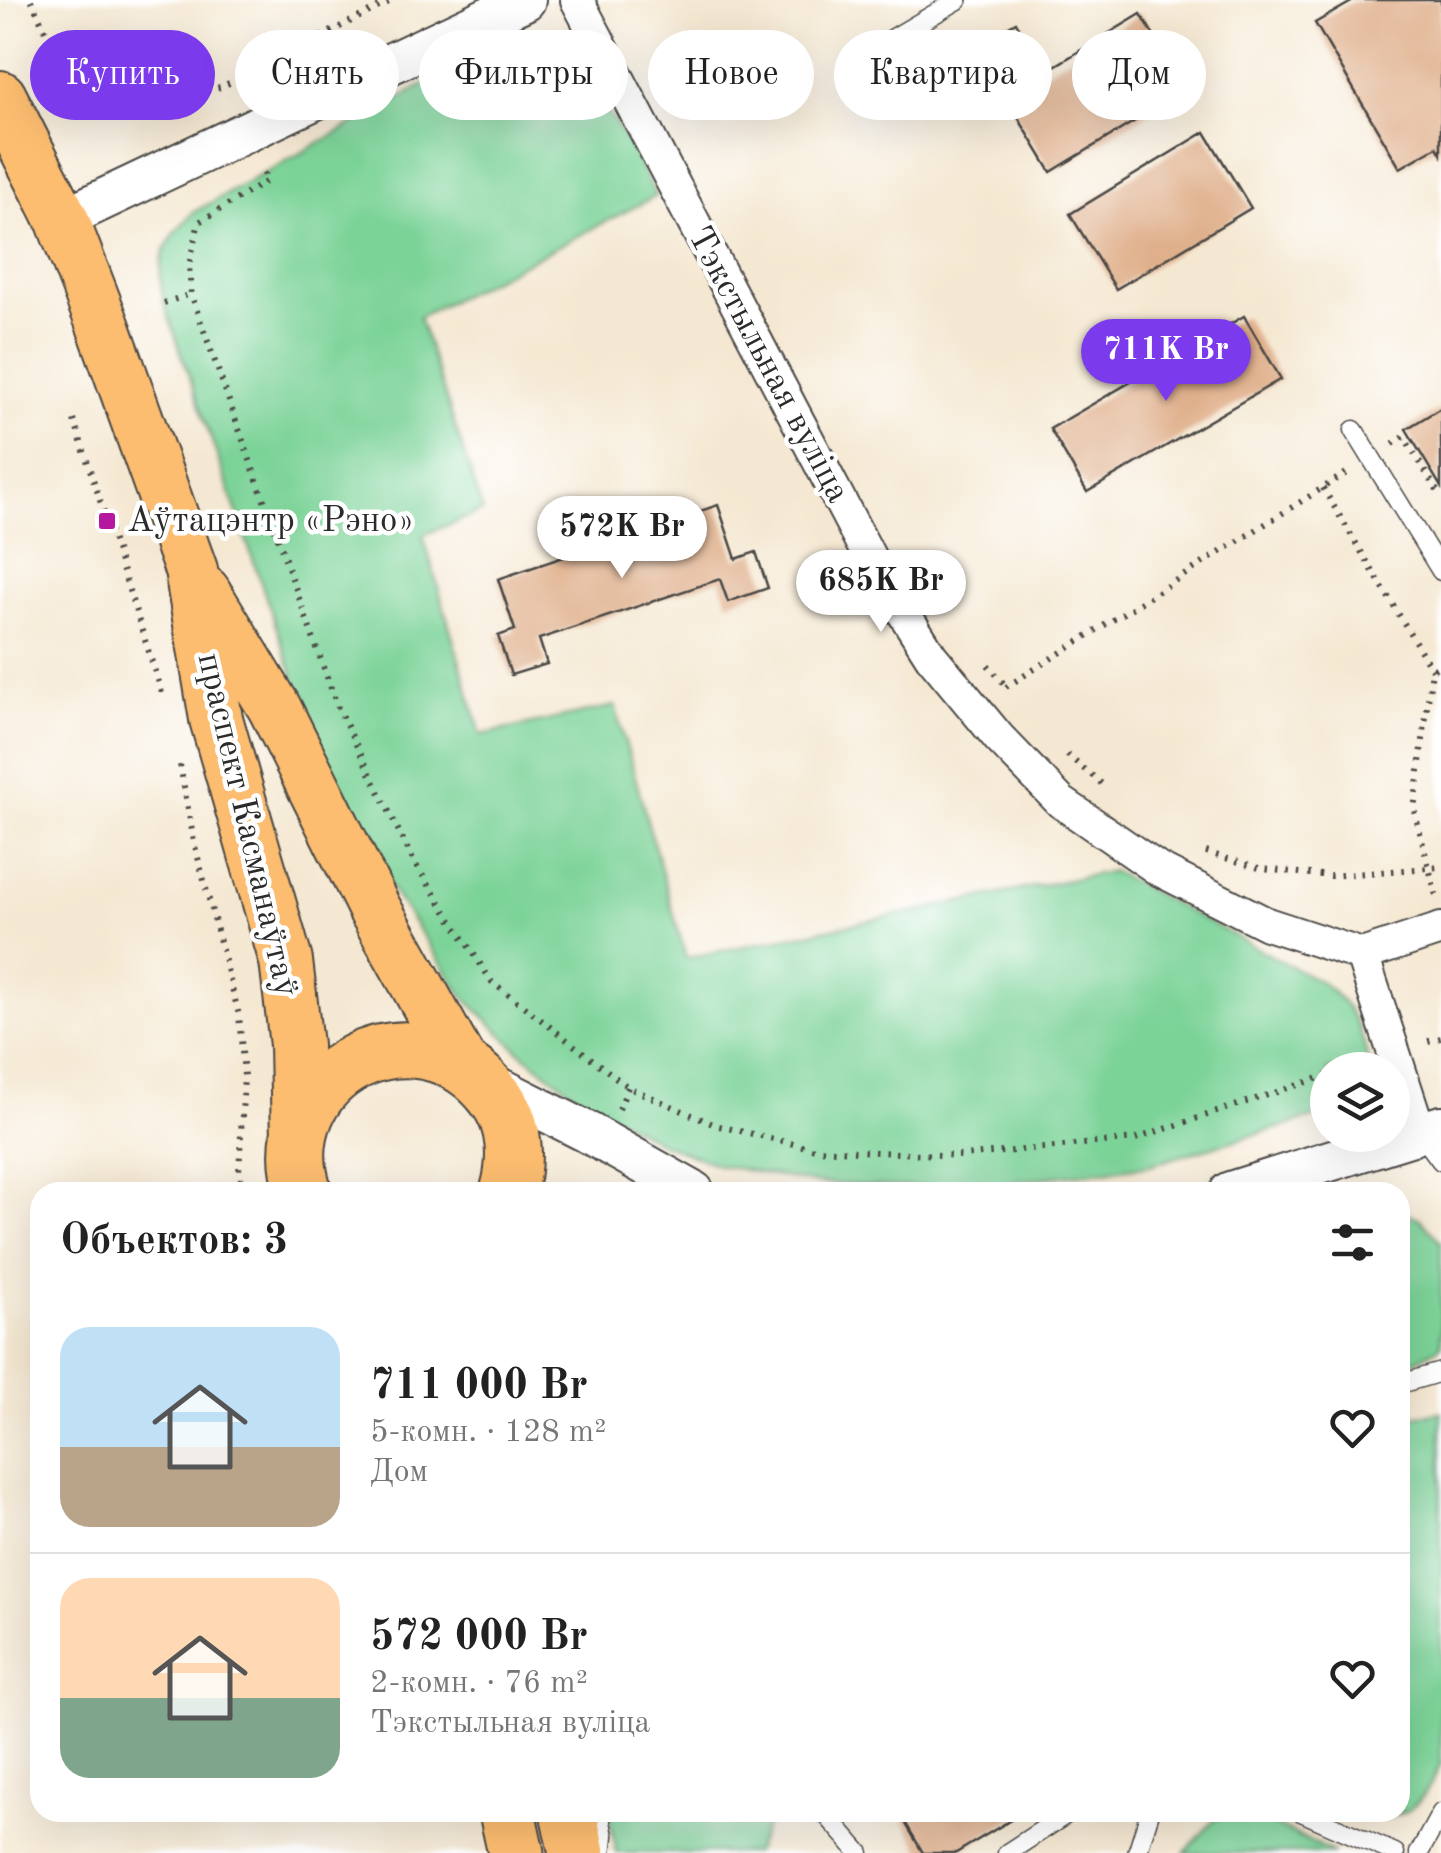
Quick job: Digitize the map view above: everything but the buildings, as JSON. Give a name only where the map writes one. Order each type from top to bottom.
[{"type":"highway","name":"праспект Касманаўтаў","points":[[301,1167],[308,1109],[328,1082],[355,1061],[388,1050],[422,1050],[471,1071],[502,1107],[514,1139],[511,1182]]},
{"type":"highway","points":[[510,1822],[516,1853]]},
{"type":"highway","points":[[570,1822],[577,1853]]},
{"type":"main road","name":"праспект Касманаўтаў","points":[[0,96],[62,219],[191,570],[216,719],[286,961],[296,1045],[301,1167]]},
{"type":"main road","name":"праспект Касманаўтаў","points":[[191,570],[274,706],[374,908],[471,1071]]},
{"type":"street","points":[[62,219],[525,0]]},
{"type":"street","name":"Тэкстыльная вуліца","points":[[577,0],[874,566],[931,656],[999,738],[1061,802],[1158,869],[1267,924],[1362,955]]},
{"type":"street","points":[[1269,1182],[1434,1140],[1362,955],[1441,930]]},
{"type":"street","points":[[471,1071],[676,1182]]},
{"type":"lane","points":[[907,30],[958,0]]},
{"type":"lane","points":[[1354,430],[1441,571]]},
{"type":"lane","points":[[1410,1381],[1441,1372]]},
{"type":"lane","points":[[1419,1853],[1441,1813]]},
{"type":"lane","points":[[601,1822],[602,1853]]},
{"type":"lane","points":[[833,1822],[860,1853]]},
{"type":"lane","points":[[1007,1853],[1052,1822]]},
{"type":"lane","points":[[1137,1853],[1147,1822]]},
{"type":"lane","points":[[1324,1822],[1395,1853]]},
{"type":"path","points":[[31,0],[61,58],[77,71],[147,94],[191,93],[220,87],[393,0]]},
{"type":"path","points":[[220,87],[226,95]]},
{"type":"path","points":[[264,173],[267,181],[200,222],[189,264],[192,294],[338,708],[414,862],[492,982],[628,1087],[715,1125],[815,1149],[962,1156],[1135,1138],[1310,1081]]},
{"type":"path","points":[[164,303],[192,294]]},
{"type":"path","points":[[74,420],[169,716]]},
{"type":"path","points":[[1006,686],[1404,437],[1441,497]]},
{"type":"path","points":[[1323,488],[1432,670],[1414,809],[1436,895]]},
{"type":"path","points":[[988,664],[1014,698]]},
{"type":"path","points":[[1432,670],[1441,665]]},
{"type":"path","points":[[1062,750],[1116,795]]},
{"type":"path","points":[[178,751],[194,842],[239,1015],[244,1076],[241,1182]]},
{"type":"path","points":[[1201,850],[1262,869],[1330,876],[1441,867]]},
{"type":"path","points":[[1428,1042],[1441,1038]]},
{"type":"path","points":[[616,1117],[628,1087]]},
{"type":"green space","points":[[419,88],[419,120],[613,120],[656,196],[419,317],[483,511],[423,535],[481,735],[615,706],[686,958],[1112,871],[1321,982],[1349,1010],[1366,1052],[1310,1052],[1310,1119],[1146,1166],[1011,1182],[809,1182],[718,1165],[661,1143],[572,1092],[519,1051],[463,996],[392,890],[326,770],[164,303],[161,275],[169,243],[194,212],[361,120],[399,120],[399,99]]},
{"type":"green space","points":[[1410,1215],[1419,1218],[1441,1242],[1441,1346],[1410,1364]]},
{"type":"green space","points":[[1441,1412],[1441,1763],[1427,1790],[1410,1809],[1410,1417]]},
{"type":"green space","points":[[610,1822],[768,1822],[754,1853],[617,1853]]},
{"type":"green space","points":[[1213,1822],[1270,1822],[1334,1853],[1184,1853]]},
{"type":"place","name":"Аўтацэнтр «Рэно»","points":[[107,521]]}]
